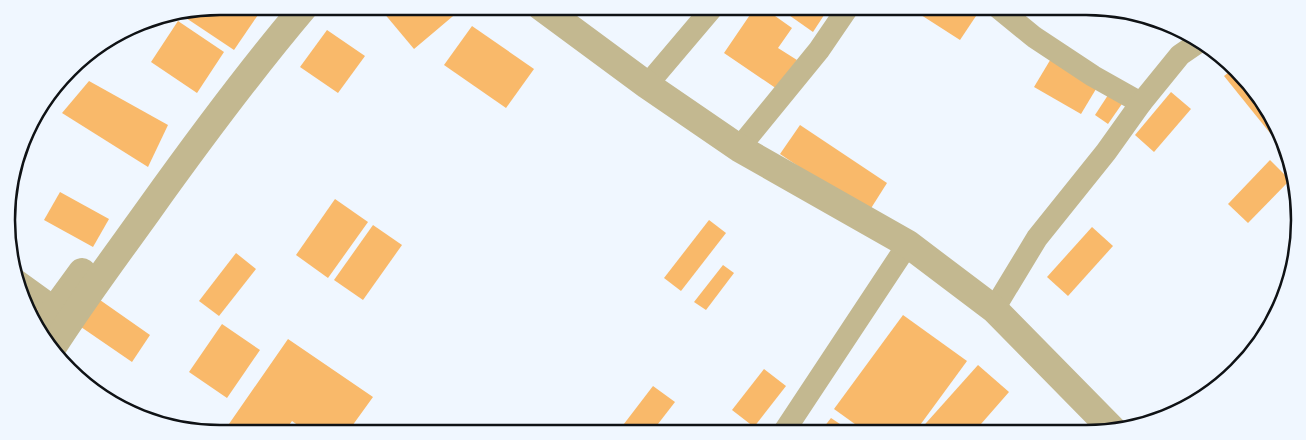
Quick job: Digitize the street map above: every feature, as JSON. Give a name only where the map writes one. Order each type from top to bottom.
[{"type":"street","points":[[54,341],[63,314],[251,48],[278,15]]},
{"type":"street","points":[[45,327],[63,314],[163,190],[264,54],[297,15]]},
{"type":"street","points":[[552,15],[647,85],[739,148],[908,244],[994,309],[1106,424]]},
{"type":"street","points":[[647,85],[706,15]]},
{"type":"street","points":[[739,148],[820,50],[843,15]]},
{"type":"street","points":[[1008,15],[1049,47],[1093,76],[1141,103]]},
{"type":"street","points":[[994,309],[1037,238],[1180,55],[1194,46]]},
{"type":"street","points":[[788,425],[908,244]]},
{"type":"street","points":[[27,287],[63,314]]},
{"type":"building","points":[[207,15],[258,15],[234,50],[186,18]]},
{"type":"building","points":[[386,15],[454,15],[414,49]]},
{"type":"building","points":[[750,15],[774,15],[792,28],[778,48],[797,60],[777,89],[724,53]]},
{"type":"building","points":[[789,15],[824,15],[813,32]]},
{"type":"building","points":[[921,15],[977,15],[960,40]]},
{"type":"building","points":[[178,21],[224,52],[197,93],[151,62]]},
{"type":"building","points":[[472,26],[534,69],[506,108],[444,65]]},
{"type":"building","points":[[327,30],[365,56],[338,93],[300,67]]},
{"type":"building","points":[[1052,57],[1099,84],[1081,114],[1034,87]]},
{"type":"building","points":[[1228,73],[1249,95],[1264,118],[1273,137],[1224,76]]},
{"type":"building","points":[[89,81],[168,125],[148,167],[62,113]]},
{"type":"building","points":[[1110,92],[1124,101],[1108,124],[1095,115]]},
{"type":"building","points":[[1171,92],[1191,109],[1154,152],[1135,135]]},
{"type":"building","points":[[800,125],[887,183],[868,213],[780,154]]},
{"type":"building","points":[[1270,160],[1286,176],[1287,183],[1248,223],[1228,204]]},
{"type":"building","points":[[60,192],[109,219],[93,247],[44,220]]},
{"type":"building","points":[[335,199],[368,222],[328,278],[296,255]]},
{"type":"building","points":[[709,220],[726,233],[681,291],[664,278]]},
{"type":"building","points":[[373,225],[402,245],[363,300],[334,280]]},
{"type":"building","points":[[1092,227],[1113,246],[1068,296],[1047,277]]},
{"type":"building","points":[[236,253],[256,269],[219,316],[199,301]]},
{"type":"building","points":[[723,265],[734,273],[706,310],[694,302]]},
{"type":"building","points":[[100,300],[150,335],[132,362],[81,327]]},
{"type":"building","points":[[33,303],[39,307],[36,311]]},
{"type":"building","points":[[903,315],[967,361],[920,425],[856,425],[834,409]]},
{"type":"building","points":[[222,324],[260,350],[227,398],[189,372]]},
{"type":"building","points":[[288,339],[373,397],[353,425],[298,425],[292,421],[289,425],[228,425]]},
{"type":"building","points":[[978,365],[1009,392],[980,425],[924,425]]},
{"type":"building","points":[[764,369],[786,386],[756,425],[751,425],[732,410]]},
{"type":"building","points":[[653,386],[675,402],[657,425],[623,425]]},
{"type":"building","points":[[831,418],[842,425],[826,425]]}]
